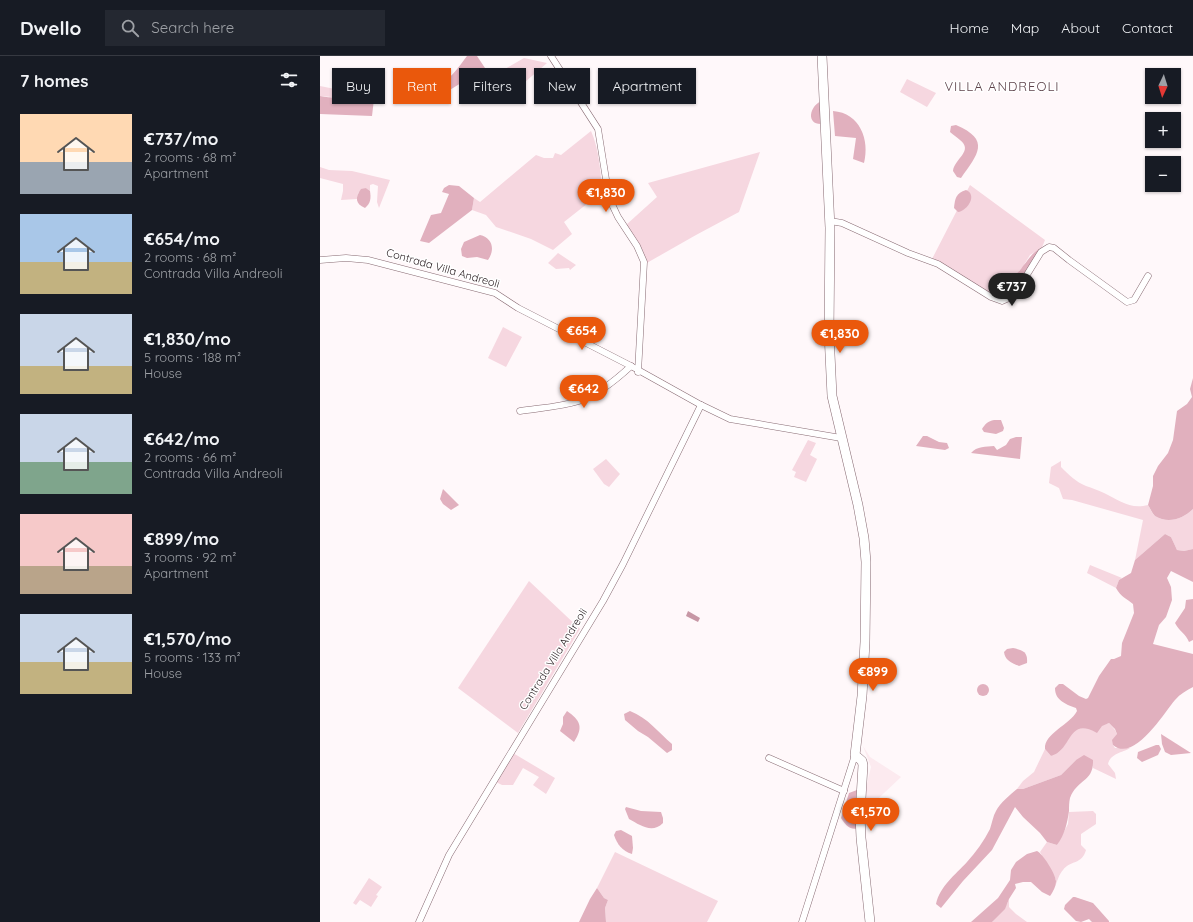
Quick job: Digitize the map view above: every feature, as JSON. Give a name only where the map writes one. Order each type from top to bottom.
[{"type":"main road","points":[[822,56],[830,221],[829,332],[832,396],[858,504],[864,538],[866,562],[865,642],[862,696],[856,755],[862,761],[863,765],[860,815],[861,838],[870,922]]},
{"type":"street","points":[[551,56],[598,129],[609,198],[618,217],[637,246],[644,262],[638,372]]},
{"type":"street","points":[[830,221],[842,223],[908,253],[938,264],[992,297],[1002,301],[1011,297],[1020,286],[1041,252],[1049,247],[1054,248],[1127,302],[1134,300],[1148,276]]},
{"type":"street","name":"Contrada Villa Andreoli","points":[[320,260],[346,258],[368,260],[494,293],[518,308],[631,366],[638,372],[700,405],[730,419],[841,438]]},
{"type":"street","points":[[520,411],[580,401],[601,390],[631,366]]},
{"type":"street","name":"Contrada Villa Andreoli","points":[[419,922],[453,848],[603,602],[700,405]]},
{"type":"street","points":[[802,922],[856,755]]},
{"type":"street","points":[[769,758],[844,791]]},
{"type":"shaded area","points":[[467,56],[477,56],[485,68],[459,68],[459,84],[451,89],[451,75],[457,70]]},
{"type":"shaded area","points":[[524,58],[547,63],[541,68],[534,68],[534,74],[526,81],[526,68],[507,68]]},
{"type":"shaded area","points":[[907,79],[936,93],[927,107],[900,92]]},
{"type":"shaded area","points":[[320,86],[332,88],[332,97],[320,96]]},
{"type":"shaded area","points":[[320,96],[332,98],[332,104],[373,104],[372,116],[320,114]]},
{"type":"shaded area","points":[[821,101],[822,124],[817,124],[811,119],[811,115],[814,107]]},
{"type":"shaded area","points":[[833,111],[850,117],[861,129],[865,145],[864,163],[853,159],[856,138],[835,136]]},
{"type":"shaded area","points":[[956,125],[974,136],[978,148],[976,155],[961,178],[957,177],[953,171],[965,148],[964,144],[950,132],[951,126]]},
{"type":"shaded area","points":[[591,131],[600,166],[602,188],[600,190],[602,192],[564,222],[572,234],[553,250],[531,239],[496,227],[486,215],[472,210],[474,198],[480,202],[536,155],[544,158],[553,158],[555,153],[561,155]]},
{"type":"shaded area","points":[[760,152],[739,212],[645,264],[643,251],[626,225],[657,197],[648,183]]},
{"type":"shaded area","points":[[320,167],[329,170],[352,171],[390,180],[379,208],[377,202],[378,186],[373,184],[370,185],[370,191],[366,188],[358,193],[357,199],[341,200],[343,184],[320,178]]},
{"type":"shaded area","points":[[449,185],[459,186],[474,198],[472,210],[429,243],[420,241],[431,215],[441,213],[449,194],[442,192],[444,188]]},
{"type":"shaded area","points":[[970,185],[1045,240],[1041,250],[1038,250],[1030,255],[1019,271],[1018,279],[1021,281],[1015,289],[1009,285],[1007,296],[996,297],[932,259]]},
{"type":"shaded area","points":[[366,188],[370,191],[370,198],[365,208],[359,204],[357,197],[361,189]]},
{"type":"shaded area","points":[[966,190],[971,195],[970,202],[965,209],[958,212],[954,208],[956,199],[958,194]]},
{"type":"shaded area","points":[[480,235],[488,239],[492,245],[492,252],[488,260],[477,257],[467,258],[462,256],[461,249],[464,242]]},
{"type":"shaded area","points":[[1039,249],[1041,250],[1021,281],[1015,277],[1030,257]]},
{"type":"shaded area","points":[[558,253],[576,265],[570,270],[569,268],[556,269],[548,263]]},
{"type":"shaded area","points":[[1005,284],[1015,289],[1007,296],[1001,291],[1001,288]]},
{"type":"shaded area","points":[[503,327],[522,337],[506,367],[488,358]]},
{"type":"shaded area","points":[[1193,378],[1193,509],[1180,518],[1165,520],[1155,516],[1148,505],[1153,486],[1153,476],[1158,466],[1168,453],[1173,440],[1177,411],[1187,404],[1192,397],[1190,389]]},
{"type":"shaded area","points":[[1001,420],[1004,428],[1003,431],[996,434],[984,432],[982,429],[984,426],[988,422]]},
{"type":"shaded area","points":[[923,436],[927,436],[939,442],[947,443],[949,448],[945,450],[916,446]]},
{"type":"shaded area","points":[[1022,437],[1020,459],[971,453],[976,449],[985,447],[994,446],[997,450],[1006,445],[1010,439]]},
{"type":"shaded area","points":[[808,440],[816,443],[810,455],[817,459],[806,482],[794,477],[796,472],[792,470]]},
{"type":"shaded area","points":[[606,459],[620,474],[609,487],[604,484],[593,469]]},
{"type":"shaded area","points":[[1061,461],[1061,467],[1086,486],[1130,505],[1148,505],[1154,515],[1165,520],[1180,518],[1193,509],[1193,549],[1184,551],[1177,550],[1171,537],[1165,534],[1135,560],[1143,520],[1072,500],[1063,499],[1059,488],[1049,483],[1051,467]]},
{"type":"shaded area","points":[[443,489],[459,505],[451,510],[443,504],[440,499]]},
{"type":"shaded area","points":[[1165,534],[1171,537],[1177,550],[1184,551],[1193,549],[1193,582],[1171,571],[1167,578],[1171,587],[1172,600],[1166,617],[1159,625],[1153,644],[1193,654],[1193,687],[1177,698],[1148,734],[1139,742],[1130,747],[1121,749],[1113,745],[1112,740],[1117,734],[1115,729],[1109,723],[1102,726],[1097,733],[1087,729],[1075,731],[1058,753],[1051,756],[1045,749],[1046,743],[1053,734],[1074,716],[1077,711],[1076,708],[1059,699],[1055,692],[1055,688],[1059,684],[1063,684],[1079,696],[1086,699],[1111,659],[1121,656],[1122,643],[1134,613],[1133,604],[1116,588],[1119,580],[1131,573],[1135,560]]},
{"type":"shaded area","points":[[1090,565],[1122,578],[1119,580],[1116,588],[1087,573]]},
{"type":"shaded area","points":[[529,581],[580,629],[518,733],[458,688]]},
{"type":"shaded area","points":[[1193,599],[1193,640],[1189,642],[1175,623],[1185,608],[1186,600]]},
{"type":"shaded area","points":[[688,611],[700,618],[698,622],[686,616]]},
{"type":"shaded area","points":[[1013,648],[1026,654],[1027,663],[1019,666],[1007,659],[1004,652],[1007,649]]},
{"type":"shaded area","points":[[985,684],[988,685],[988,695],[981,696],[978,695],[977,688],[978,685]]},
{"type":"shaded area","points":[[567,711],[578,721],[580,728],[574,742],[560,731],[563,724],[563,717]]},
{"type":"shaded area","points":[[630,711],[642,717],[672,744],[672,750],[667,753],[625,720],[624,714]]},
{"type":"shaded area","points":[[1109,723],[1117,734],[1113,745],[1115,748],[1130,748],[1114,755],[1109,760],[1108,764],[1115,773],[1116,779],[1093,768],[1093,760],[1076,760],[1061,775],[1023,789],[1017,789],[1023,781],[1034,772],[1045,749],[1051,756],[1063,747],[1075,729],[1083,727],[1090,729]]},
{"type":"shaded area","points":[[1161,734],[1191,753],[1171,755],[1165,752]]},
{"type":"shaded area","points":[[1159,745],[1161,749],[1158,755],[1142,762],[1137,758],[1138,752]]},
{"type":"shaded area","points":[[863,746],[870,757],[901,777],[866,810],[866,787],[871,767]]},
{"type":"shaded area","points":[[513,753],[555,778],[546,794],[533,785],[539,777],[523,768],[513,785],[502,785],[496,782]]},
{"type":"shaded area","points":[[1084,755],[1093,760],[1093,767],[1091,773],[1077,787],[1070,798],[1069,811],[1064,833],[1057,845],[1047,842],[1015,807],[992,850],[963,881],[941,908],[936,904],[944,886],[977,850],[990,829],[996,811],[1005,799],[1017,789],[1023,789],[1061,775],[1076,760]]},
{"type":"shaded area","points":[[857,790],[858,829],[848,826],[841,818],[849,793]]},
{"type":"shaded area","points":[[626,807],[641,811],[661,812],[663,823],[655,828],[642,826],[629,819],[625,809]]},
{"type":"shaded area","points":[[1093,811],[1096,814],[1096,824],[1081,834],[1081,845],[1086,850],[1084,855],[1082,858],[1063,870],[1055,887],[1056,880],[1040,852],[1047,842],[1057,845],[1068,824],[1069,812]]},
{"type":"shaded area","points":[[621,830],[632,836],[632,854],[623,849],[615,838],[614,835],[616,831]]},
{"type":"shaded area","points":[[1037,851],[1051,869],[1056,881],[1050,896],[1042,892],[1031,882],[1015,884],[1016,888],[1005,909],[992,922],[971,922],[998,898],[1010,880],[1011,870],[1016,862],[1027,854]]},
{"type":"shaded area","points":[[615,852],[718,901],[707,922],[606,922],[605,908],[608,900],[604,898],[597,888]]},
{"type":"shaded area","points":[[369,878],[382,887],[376,895],[378,896],[371,907],[360,900],[356,905],[353,903]]},
{"type":"shaded area","points":[[597,888],[604,898],[608,900],[605,908],[606,922],[579,922],[590,899]]},
{"type":"shaded area","points":[[1073,897],[1093,903],[1109,922],[1092,922],[1089,919],[1081,922],[1076,921],[1064,909],[1065,905]]},
{"type":"shaded area","points":[[1009,899],[1009,907],[1027,922],[992,922],[1007,904]]},
{"type":"district","name":"VILLA ANDREOLI","points":[[1002,86]]}]
